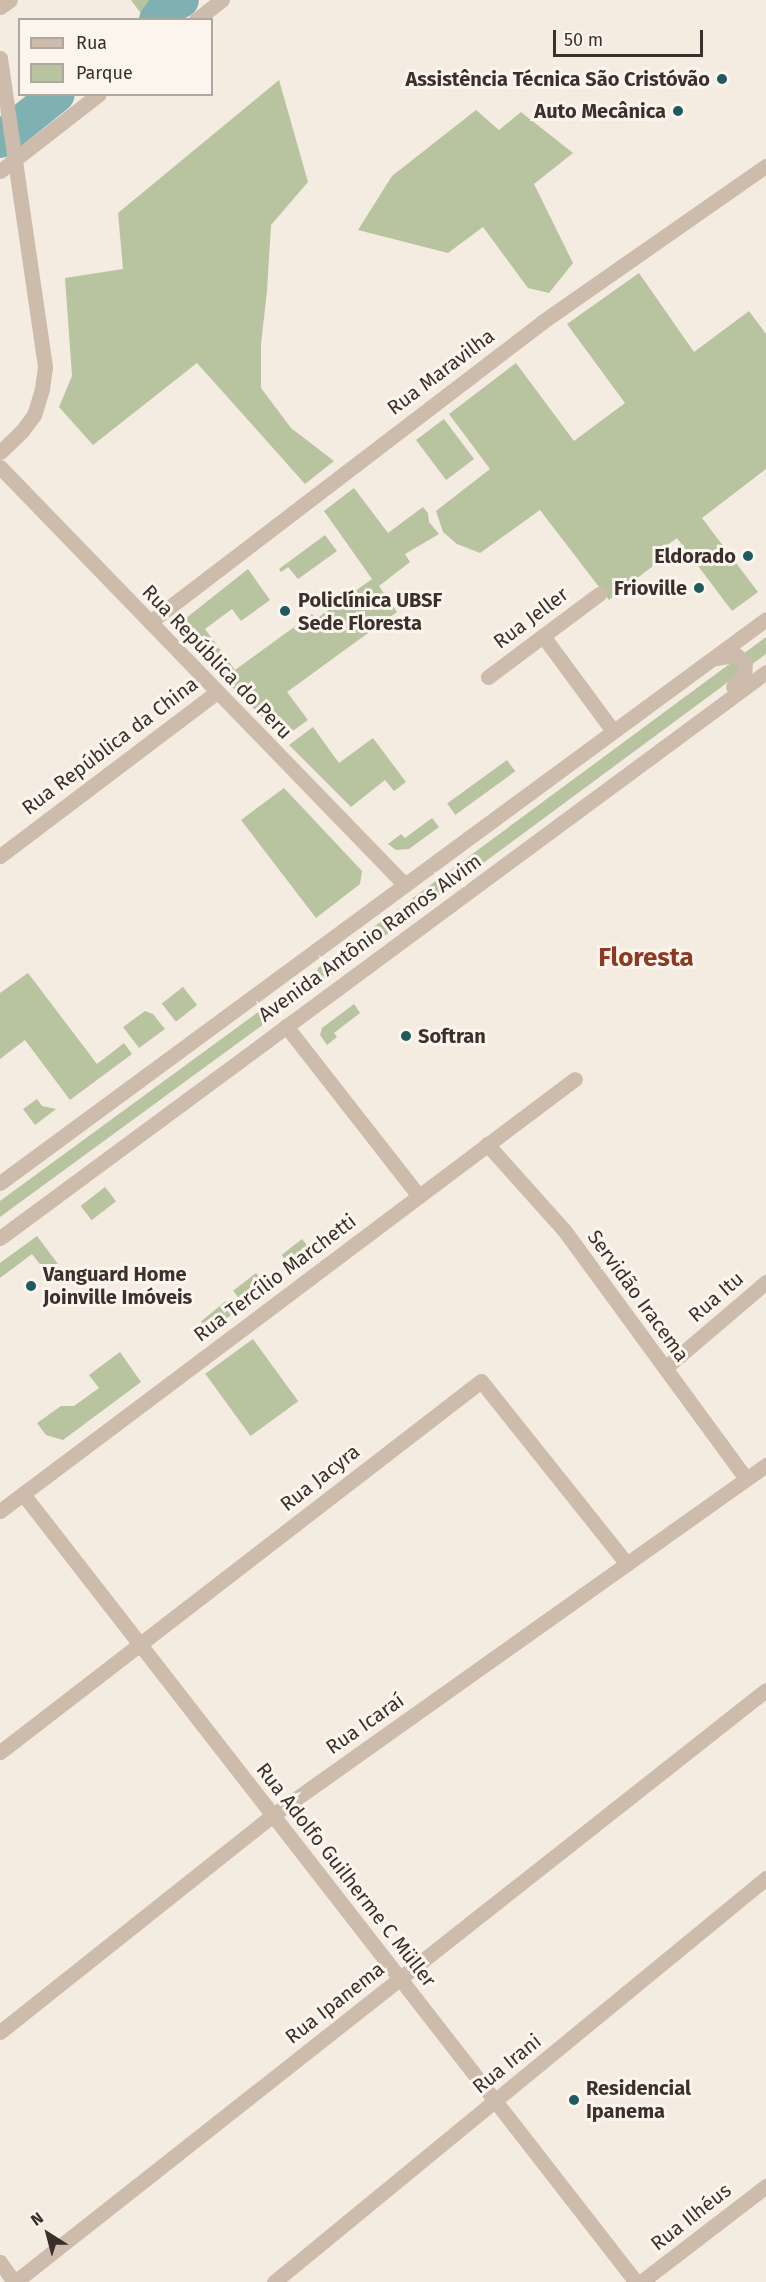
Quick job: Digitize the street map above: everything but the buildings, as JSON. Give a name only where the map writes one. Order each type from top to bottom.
[{"type":"street","points":[[0,7],[10,0]]},
{"type":"street","points":[[199,18],[222,0]]},
{"type":"street","points":[[0,58],[45,367],[42,389],[34,415],[22,431],[0,452]]},
{"type":"street","points":[[0,171],[96,96]]},
{"type":"street","name":"Rua Maravilha","points":[[150,622],[542,322],[766,166]]},
{"type":"street","name":"Rua República do Peru","points":[[0,467],[405,885]]},
{"type":"street","name":"Rua Jeller","points":[[488,677],[599,594]]},
{"type":"street","name":"Avenida Antônio Ramos Alvim","points":[[0,1183],[766,619]]},
{"type":"street","points":[[543,636],[613,731]]},
{"type":"street","points":[[692,727],[694,716],[741,681],[746,673],[745,662],[736,655],[710,660]]},
{"type":"street","name":"Avenida Antônio Ramos Alvim","points":[[0,1238],[766,672]]},
{"type":"street","name":"Rua República da China","points":[[0,856],[217,692]]},
{"type":"street","points":[[286,1026],[419,1196]]},
{"type":"street","name":"Rua Tercílio Marchetti","points":[[0,1511],[575,1078]]},
{"type":"street","name":"Servidão Iracema","points":[[487,1144],[564,1230],[746,1479]]},
{"type":"street","name":"Rua Itu","points":[[665,1368],[766,1282]]},
{"type":"street","name":"Rua Jacyra","points":[[0,1752],[481,1381],[627,1564]]},
{"type":"street","name":"Rua Icaraí","points":[[0,2032],[273,1815],[766,1465]]},
{"type":"street","name":"Rua Adolfo Guilherme C Müller","points":[[23,1494],[495,2101],[639,2282]]},
{"type":"street","name":"Rua Ipanema","points":[[15,2282],[766,1690]]},
{"type":"street","name":"Rua Irani","points":[[274,2282],[766,1878]]},
{"type":"street","name":"Rua Ilhéus","points":[[639,2282],[766,2186]]},
{"type":"street","points":[[0,2262],[15,2282]]},
{"type":"green space","points":[[131,0],[193,0],[168,18],[144,18]]},
{"type":"green space","points":[[279,80],[308,182],[271,225],[261,344],[261,388],[291,428],[334,461],[305,484],[197,363],[93,445],[59,407],[72,376],[65,278],[123,269],[118,213]]},
{"type":"green space","points":[[476,110],[499,130],[521,112],[573,153],[534,184],[573,263],[549,293],[528,288],[483,227],[448,253],[358,230],[392,176]]},
{"type":"green space","points":[[639,273],[694,352],[749,311],[766,334],[766,469],[702,518],[758,592],[732,611],[677,538],[654,555],[658,562],[609,600],[540,510],[480,553],[457,544],[443,532],[436,511],[490,469],[449,414],[516,363],[574,441],[625,403],[567,324]]},
{"type":"green space","points":[[444,419],[474,459],[446,480],[416,440]]},
{"type":"green space","points":[[354,488],[388,533],[423,507],[428,513],[429,522],[439,534],[405,554],[410,562],[379,586],[397,612],[287,692],[308,720],[283,738],[177,631],[176,626],[248,569],[270,600],[241,621],[232,609],[205,629],[235,670],[312,614],[316,619],[372,579],[324,511]]},
{"type":"green space","points":[[325,535],[337,551],[298,579],[288,567],[281,572],[279,569]]},
{"type":"green space","points":[[766,637],[766,654],[325,980],[316,977],[318,968]]},
{"type":"green space","points":[[313,727],[339,763],[373,738],[406,782],[394,791],[385,780],[351,807],[289,745]]},
{"type":"green space","points":[[507,760],[515,771],[455,815],[447,803]]},
{"type":"green space","points":[[284,788],[362,871],[360,884],[316,918],[241,820]]},
{"type":"green space","points":[[432,818],[439,827],[409,849],[396,850],[388,844],[401,834],[405,838]]},
{"type":"green space","points":[[28,973],[97,1064],[124,1043],[132,1054],[70,1100],[25,1040],[0,1059],[0,993]]},
{"type":"green space","points":[[183,987],[197,1005],[176,1022],[162,1004]]},
{"type":"green space","points":[[354,1004],[360,1013],[334,1033],[337,1037],[327,1045],[320,1035],[322,1028]]},
{"type":"green space","points":[[266,1009],[271,1015],[268,1021],[0,1217],[0,1201],[261,1010]]},
{"type":"green space","points":[[145,1011],[153,1014],[165,1029],[139,1048],[123,1027]]},
{"type":"green space","points":[[37,1099],[42,1106],[56,1109],[35,1125],[23,1109]]},
{"type":"green space","points":[[105,1187],[116,1201],[92,1220],[81,1206]]},
{"type":"green space","points":[[37,1236],[58,1264],[46,1272],[32,1254],[0,1278],[0,1263]]},
{"type":"green space","points":[[302,1239],[313,1253],[293,1269],[282,1255]]},
{"type":"green space","points":[[256,1273],[267,1287],[244,1305],[233,1291]]},
{"type":"green space","points":[[226,1301],[235,1312],[210,1332],[201,1321]]},
{"type":"green space","points":[[253,1339],[298,1401],[251,1436],[205,1374]]},
{"type":"green space","points":[[120,1352],[141,1382],[63,1440],[46,1435],[37,1423],[61,1406],[74,1406],[99,1388],[89,1375]]},
{"type":"waterway","points":[[158,18],[167,6],[181,0]]},
{"type":"waterway","points":[[0,140],[55,96]]},
{"type":"place","name":"Assistência Técnica São Cristóvão","points":[[722,79]]},
{"type":"place","name":"Auto Mecânica","points":[[678,111]]},
{"type":"place","name":"Eldorado","points":[[748,556]]},
{"type":"place","name":"Frioville","points":[[699,588]]},
{"type":"place","name":"Policlínica UBSF Sede Floresta","points":[[285,611]]},
{"type":"place","name":"Softran","points":[[406,1036]]},
{"type":"place","name":"Vanguard Home Joinville Imóveis","points":[[31,1286]]},
{"type":"place","name":"Residencial Ipanema","points":[[574,2100]]},
{"type":"district","name":"Floresta","points":[[646,958]]}]
